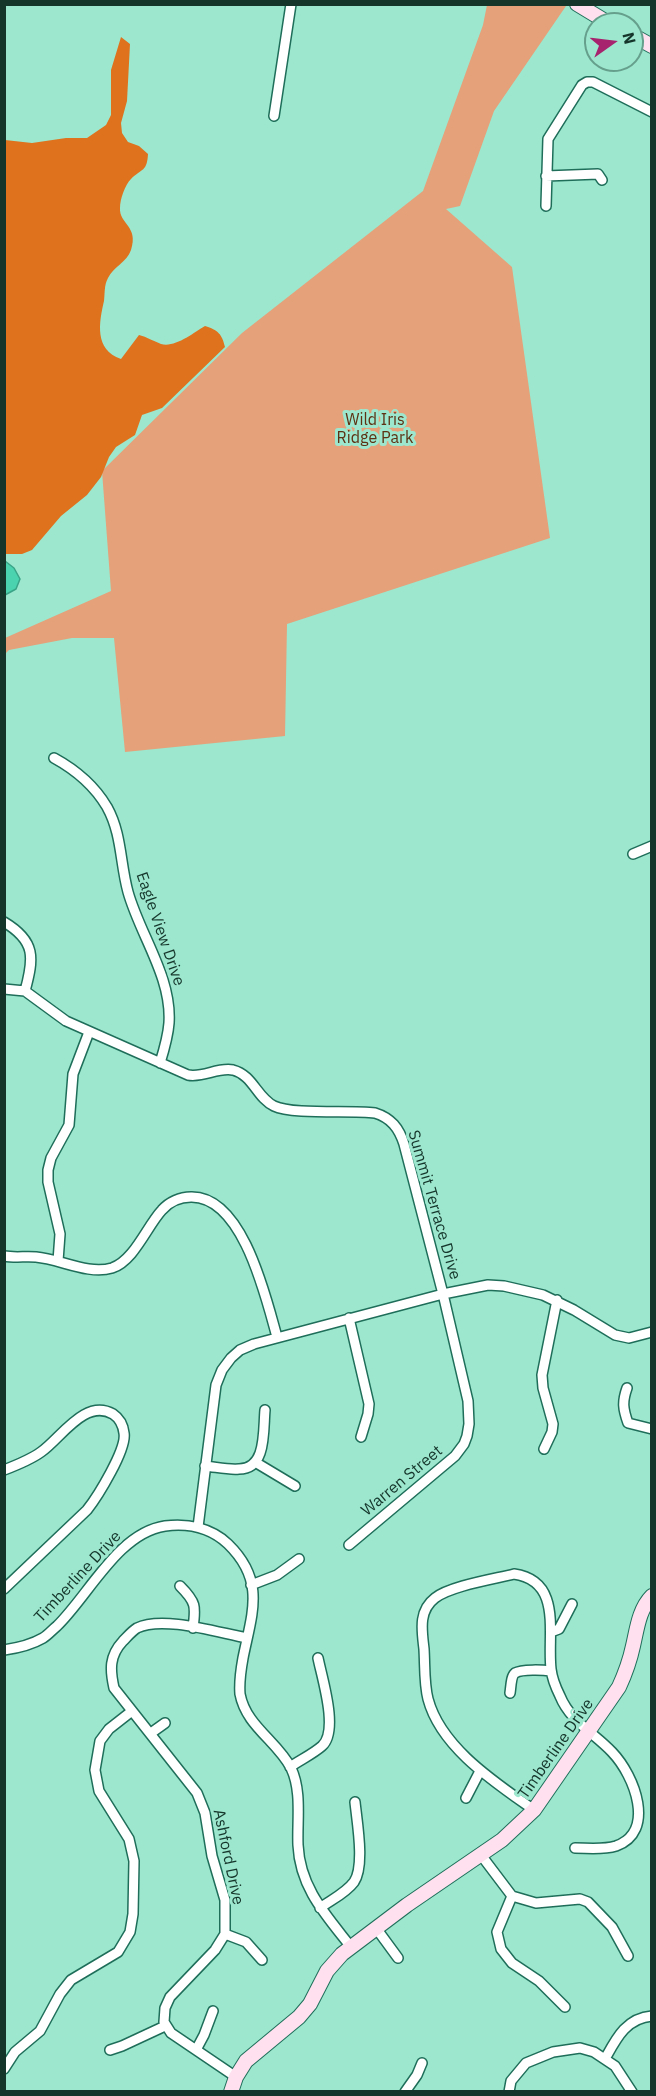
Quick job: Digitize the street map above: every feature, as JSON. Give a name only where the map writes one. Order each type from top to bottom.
[{"type":"street","points":[[274,116],[291,4]]},
{"type":"street","points":[[577,4],[590,12]]},
{"type":"street","points":[[546,206],[548,139],[584,81],[593,82],[651,112]]},
{"type":"street","points":[[546,176],[598,174],[602,180]]},
{"type":"street","name":"Eagle View Drive","points":[[54,758],[75,769],[97,792],[108,808],[117,831],[129,894],[168,1001],[167,1040],[160,1063]]},
{"type":"street","points":[[633,854],[651,846]]},
{"type":"street","points":[[4,922],[22,933],[30,950],[32,965],[25,991],[4,989]]},
{"type":"street","name":"Summit Terrace Drive","points":[[25,991],[62,1018],[89,1032],[191,1076],[220,1070],[240,1072],[265,1100],[279,1108],[375,1113],[392,1122],[404,1144],[443,1294]]},
{"type":"street","points":[[58,1261],[60,1234],[48,1182],[48,1170],[51,1158],[69,1125],[73,1074],[89,1032]]},
{"type":"street","points":[[4,1256],[36,1257],[98,1270],[117,1266],[128,1257],[167,1205],[182,1198],[200,1198],[211,1203],[225,1215],[247,1246],[259,1276],[277,1336]]},
{"type":"street","points":[[198,1527],[215,1393],[222,1370],[240,1350],[277,1336],[443,1294],[496,1285],[525,1290],[556,1300],[615,1335],[629,1338],[651,1332]]},
{"type":"street","name":"Warren Street","points":[[349,1545],[455,1456],[464,1444],[469,1424],[468,1401],[443,1294]]},
{"type":"street","points":[[544,1449],[553,1424],[543,1389],[542,1375],[556,1300]]},
{"type":"street","points":[[349,1318],[369,1404],[361,1437]]},
{"type":"street","points":[[627,1388],[623,1398],[623,1409],[628,1423],[651,1429]]},
{"type":"street","points":[[4,1470],[40,1453],[86,1413],[95,1410],[107,1411],[116,1416],[124,1431],[124,1441],[98,1496],[87,1510],[4,1588]]},
{"type":"street","points":[[206,1466],[242,1469],[255,1462],[261,1452],[265,1410]]},
{"type":"street","points":[[255,1462],[295,1486]]},
{"type":"street","name":"Timberline Drive","points":[[4,1650],[24,1646],[45,1637],[65,1618],[122,1548],[149,1531],[165,1526],[198,1527],[218,1535],[242,1558],[251,1585],[254,1613],[241,1672],[240,1694],[246,1713],[290,1767],[296,1786],[298,1847],[306,1886],[351,1947]]},
{"type":"street","points":[[251,1585],[278,1575],[299,1559]]},
{"type":"street","points":[[534,1810],[480,1771],[452,1743],[434,1714],[428,1698],[422,1625],[424,1611],[435,1598],[446,1592],[514,1574],[534,1581],[544,1590],[549,1607],[551,1671],[560,1698],[577,1722],[611,1751],[624,1768],[640,1799],[643,1816],[641,1824],[635,1834],[622,1844],[602,1848],[574,1848]]},
{"type":"street","points":[[180,1586],[191,1597],[195,1606],[193,1628]]},
{"type":"street","name":"Timberline Drive","points":[[231,2091],[246,2061],[299,2017],[310,2004],[327,1971],[351,1947],[502,1840],[534,1810],[623,1678],[632,1653],[638,1624],[646,1601],[651,1596]]},
{"type":"street","points":[[551,1632],[559,1629],[572,1604]]},
{"type":"street","name":"Ashford Drive","points":[[225,1934],[225,1900],[212,1856],[205,1813],[197,1793],[114,1688],[111,1662],[115,1651],[136,1628],[153,1624],[173,1624],[248,1638]]},
{"type":"street","points":[[290,1767],[322,1746],[328,1735],[330,1720],[318,1658]]},
{"type":"street","points":[[510,1692],[513,1676],[516,1673],[551,1671]]},
{"type":"street","points":[[4,2068],[15,2052],[40,2031],[60,1994],[71,1980],[118,1952],[130,1932],[134,1861],[129,1839],[99,1791],[95,1770],[100,1741],[109,1729],[132,1711]]},
{"type":"street","points":[[151,1733],[165,1723]]},
{"type":"street","points":[[466,1798],[480,1771]]},
{"type":"street","points":[[320,1908],[350,1887],[358,1875],[355,1802]]},
{"type":"street","points":[[481,1855],[512,1896],[542,1903],[580,1899],[588,1902],[612,1927],[628,1956]]},
{"type":"street","points":[[512,1896],[497,1932],[501,1949],[512,1963],[539,1981],[565,2007]]},
{"type":"street","points":[[376,1928],[398,1958]]},
{"type":"street","points":[[236,2077],[171,2033],[165,2026],[163,2013],[167,2002],[215,1950],[225,1934],[246,1942],[262,1960]]},
{"type":"street","points":[[196,2050],[213,2011]]},
{"type":"street","points":[[605,2059],[628,2024],[641,2017],[651,2016]]},
{"type":"street","points":[[110,2050],[165,2026]]},
{"type":"street","points":[[509,2091],[511,2081],[526,2063],[554,2052],[580,2048],[594,2052],[615,2066],[632,2091]]},
{"type":"street","points":[[405,2091],[417,2075],[422,2063]]},
{"type":"green space","name":"Wild Iris Ridge Park","points":[[487,5],[566,6],[494,111],[460,206],[446,209],[512,267],[550,538],[287,624],[285,736],[125,752],[114,638],[72,638],[9,650],[5,654],[5,638],[111,591],[102,471],[242,333],[423,191],[483,25]]},
{"type":"shaded area","points":[[121,37],[130,44],[127,101],[121,123],[122,133],[128,142],[139,146],[148,154],[145,167],[129,182],[121,201],[122,218],[131,230],[133,242],[129,254],[110,274],[106,283],[100,326],[102,342],[112,355],[121,359],[139,335],[166,345],[184,339],[205,326],[219,333],[225,347],[162,408],[142,415],[135,435],[116,447],[101,477],[87,495],[61,516],[32,550],[22,554],[5,554],[5,140],[32,143],[66,138],[87,138],[106,125],[111,115],[111,70]]},
{"type":"shaded area","points":[[5,561],[14,568],[20,579],[16,589],[5,595]]}]
